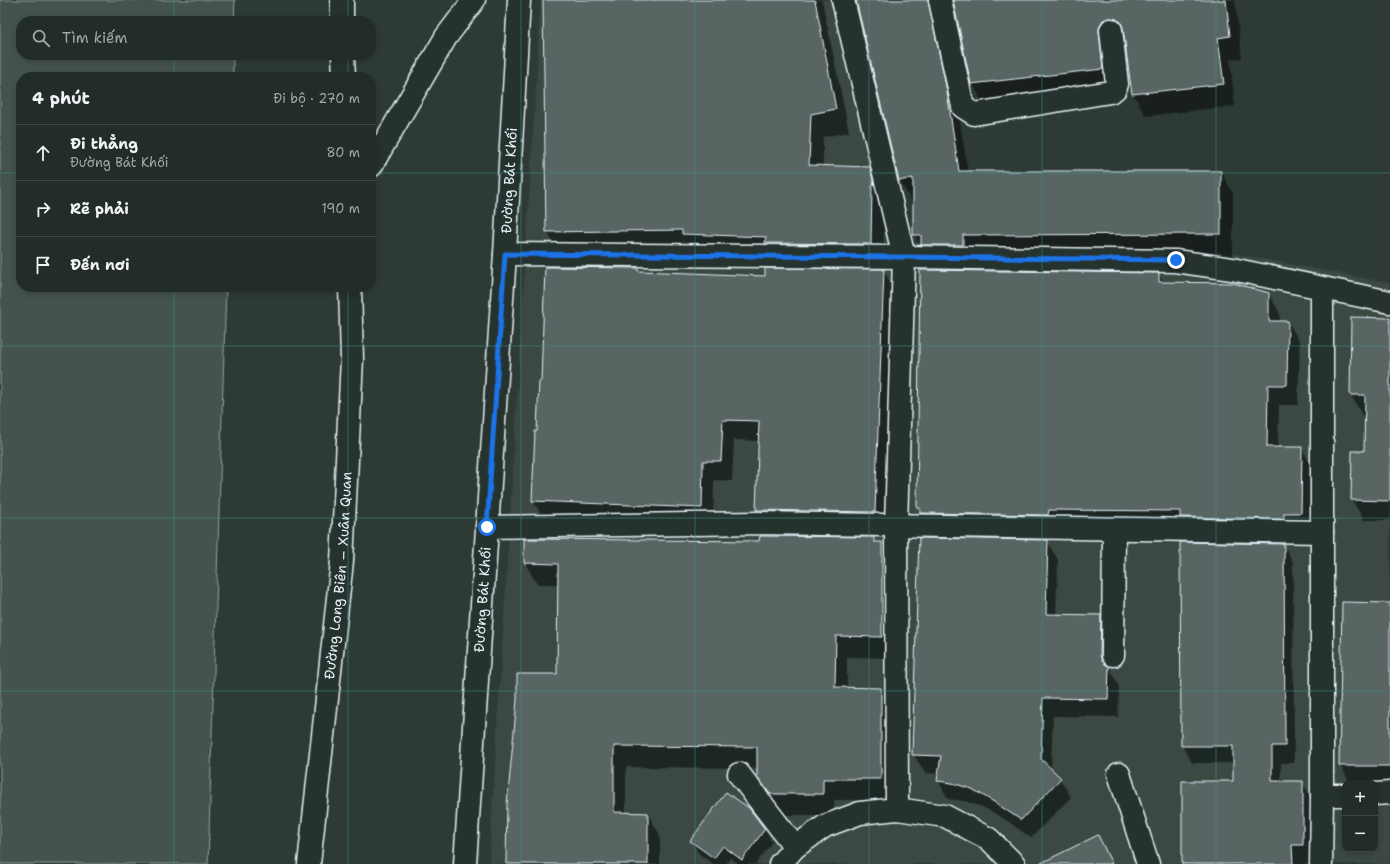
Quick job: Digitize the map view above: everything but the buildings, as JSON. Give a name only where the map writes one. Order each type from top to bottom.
[{"type":"street","points":[[342,0],[342,16]]},
{"type":"street","points":[[376,157],[446,37],[474,0]]},
{"type":"street","name":"Đường Bát Khối","points":[[465,864],[505,254],[519,0]]},
{"type":"street","points":[[842,0],[904,257],[896,526],[897,809]]},
{"type":"street","points":[[940,0],[963,107],[974,114],[1110,92],[1115,89],[1117,84],[1111,30]]},
{"type":"street","points":[[343,60],[344,72]]},
{"type":"street","points":[[505,254],[1176,260],[1232,269],[1390,302]]},
{"type":"street","points":[[1321,864],[1322,289]]},
{"type":"street","name":"Đường Long Biên – Xuân Quan","points":[[309,864],[342,561],[352,359],[350,292]]},
{"type":"street","points":[[487,527],[758,523],[1322,532]]},
{"type":"street","points":[[1112,655],[1114,529]]},
{"type":"street","points":[[739,774],[795,847]]},
{"type":"street","points":[[1119,774],[1148,864]]},
{"type":"street","points":[[1378,794],[1390,793]]},
{"type":"street","points":[[1322,795],[1342,795]]},
{"type":"street","points":[[780,864],[795,847],[825,826],[860,813],[897,809],[945,816],[989,839],[1014,864]]},
{"type":"shaded area","points":[[0,0],[235,0],[234,16],[16,16],[16,60],[233,60],[233,72],[16,72],[16,292],[226,292],[208,864],[0,864]]},
{"type":"shaded area","points":[[541,0],[846,0],[916,255],[1220,251],[1390,283],[1390,864],[489,864]]},
{"type":"route","points":[[487,527],[505,254],[1176,260]]}]
